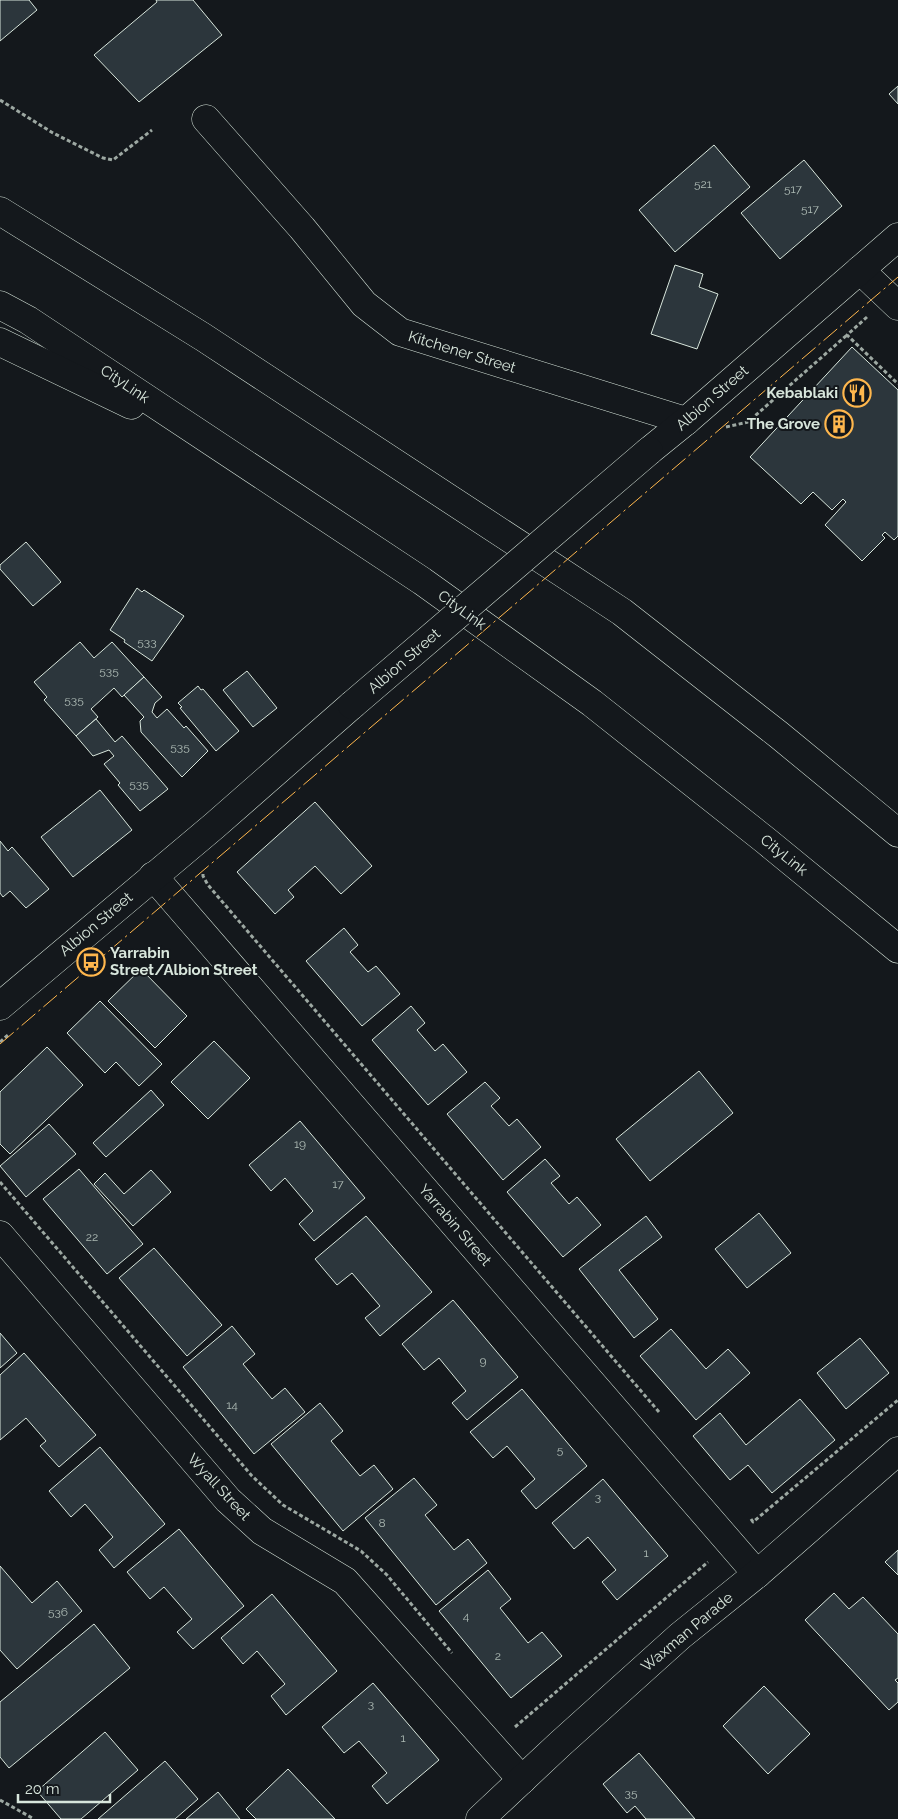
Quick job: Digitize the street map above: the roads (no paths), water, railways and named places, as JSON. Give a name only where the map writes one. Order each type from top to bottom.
[{"type":"main road","name":"Kitchener Street","points":[[206,120],[302,228],[364,304],[400,332],[686,421]]},
{"type":"main road","points":[[5,214],[203,337],[622,612],[779,735],[898,833]]},
{"type":"main road","name":"Albion Street","points":[[0,1006],[214,826],[352,705],[686,421],[898,237]]},
{"type":"main road","points":[[860,270],[893,301]]},
{"type":"main road","name":"CityLink","points":[[0,305],[28,320],[422,581],[592,703],[765,840],[898,949]]},
{"type":"main road","points":[[0,342],[224,450]]},
{"type":"main road","name":"Yarrabin Street","points":[[153,876],[757,1574]]},
{"type":"main road","name":"Wyall Street","points":[[0,1235],[228,1500],[262,1530],[345,1582],[522,1780]]},
{"type":"main road","name":"Waxman Parade","points":[[480,1819],[680,1636],[757,1574],[898,1451]]},
{"type":"place","name":"Kebablaki","points":[[857,393]]},
{"type":"place","name":"The Grove","points":[[839,424]]},
{"type":"place","name":"Yarrabin Street/Albion Street","points":[[91,962]]}]
